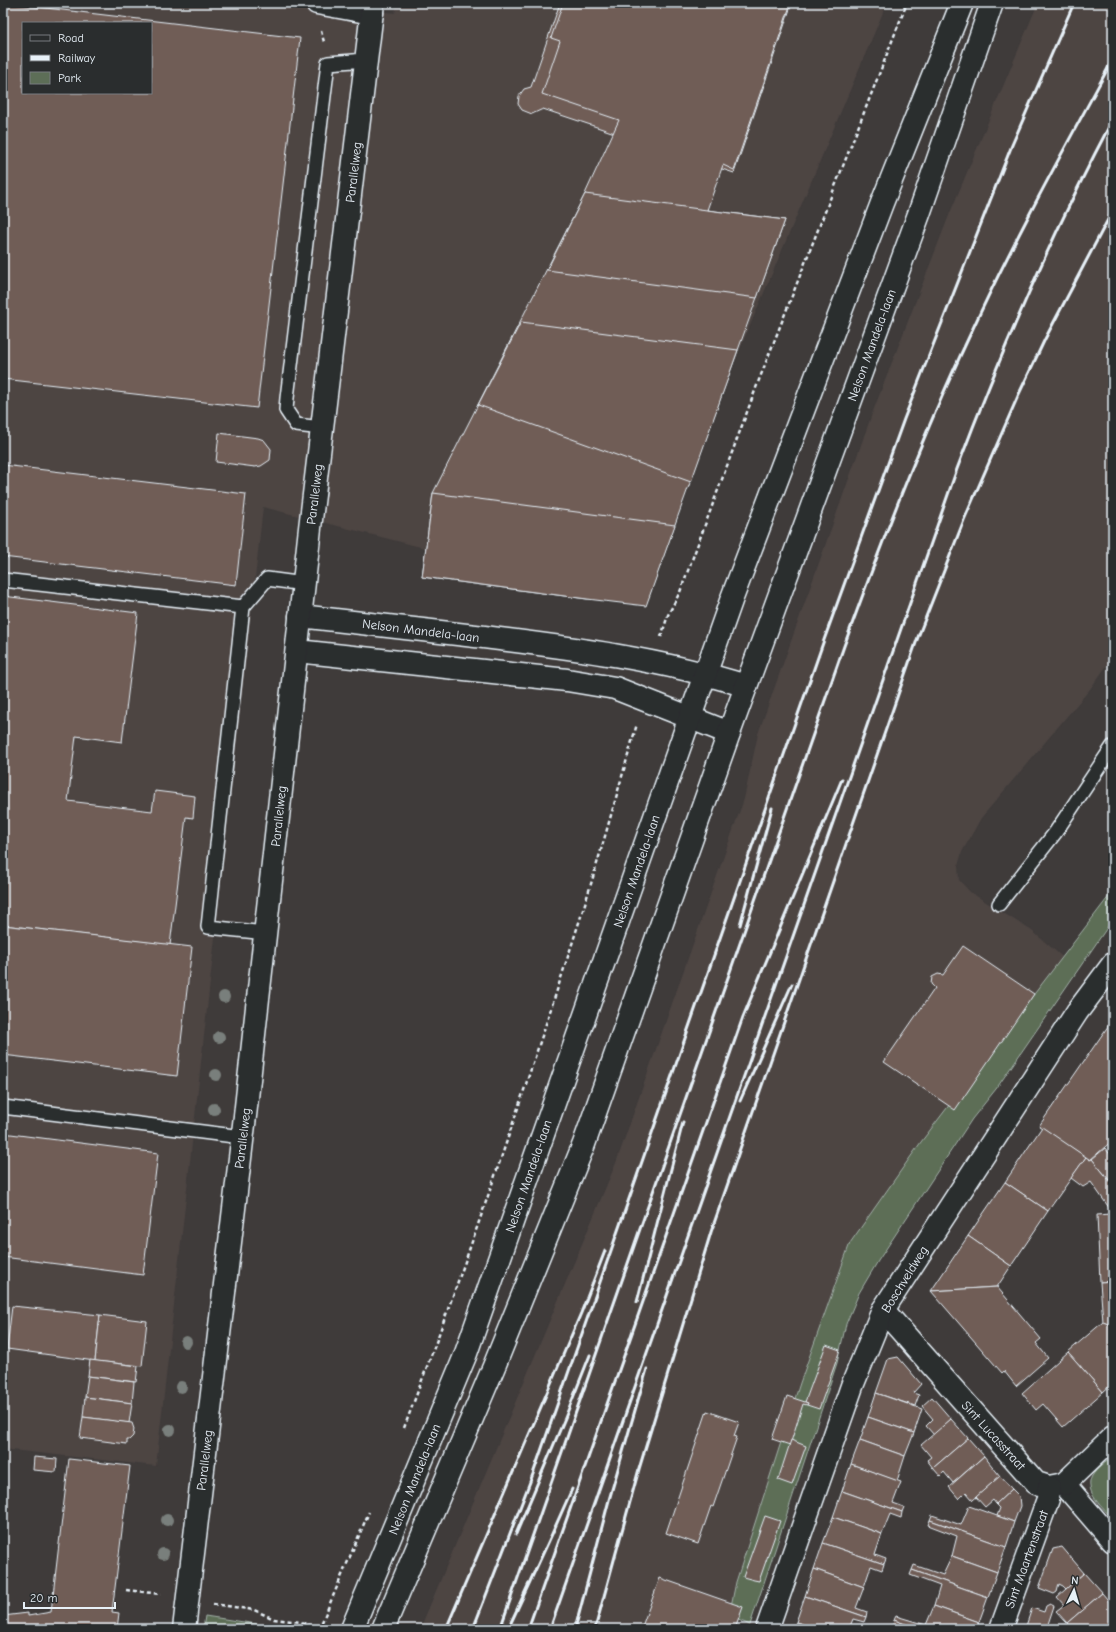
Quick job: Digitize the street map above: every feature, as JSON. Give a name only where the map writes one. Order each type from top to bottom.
[{"type":"street","points":[[317,3],[373,8]]},
{"type":"street","name":"Nelson Mandela-laan","points":[[352,1629],[465,1356],[732,598],[882,203],[962,3]]},
{"type":"street","name":"Nelson Mandela-laan","points":[[383,1629],[495,1364],[584,1144],[729,733],[919,214],[992,3]]},
{"type":"street","name":"Parallelweg","points":[[184,1629],[242,1137],[300,616],[373,8]]},
{"type":"street","name":"Nelson Mandela-laan","points":[[300,616],[572,648],[654,662],[706,674],[746,686]]},
{"type":"street","points":[[297,651],[567,680],[615,688],[729,733]]},
{"type":"street","name":"Boschveldweg","points":[[767,1629],[852,1386],[883,1310],[1077,1012],[1113,964]]},
{"type":"street","name":"Sint Lucasstraat","points":[[883,1310],[1036,1483],[1057,1486],[1113,1541]]},
{"type":"street","points":[[1057,1486],[1113,1438]]},
{"type":"street","name":"Sint Maartenstraat","points":[[1001,1629],[1048,1500],[1057,1486]]},
{"type":"lane","points":[[322,428],[296,425],[286,410],[287,398],[328,63],[366,60]]},
{"type":"lane","points":[[265,933],[208,927],[243,607],[267,579],[304,584]]},
{"type":"lane","points":[[3,580],[243,607]]},
{"type":"lane","points":[[999,904],[1055,833],[1113,746]]},
{"type":"lane","points":[[3,1107],[242,1137]]},
{"type":"path","points":[[654,662],[668,615],[680,592],[759,380],[907,3]]},
{"type":"path","points":[[403,1431],[450,1307],[583,909],[644,699]]},
{"type":"path","points":[[126,1590],[187,1597],[207,1604],[254,1610],[274,1619],[301,1622],[319,1629],[369,1512]]},
{"type":"shaded area","points":[[3,3],[302,3],[395,13],[397,3],[887,3],[633,601],[263,507],[156,1466],[3,1449]]},
{"type":"shaded area","points":[[1038,3],[1113,3],[1113,657],[1090,689],[981,818],[962,852],[958,866],[959,880],[970,892],[1032,931],[1073,966],[880,1243],[838,1341],[736,1629],[420,1629],[616,1163],[744,799],[758,734],[872,414],[950,213]]},
{"type":"green space","points":[[1113,891],[1113,919],[996,1089],[972,1119],[878,1261],[859,1293],[846,1324],[837,1363],[750,1625],[729,1616],[736,1582],[800,1383],[850,1243],[921,1142]]},
{"type":"green space","points":[[1113,1457],[1113,1519],[1092,1494],[1090,1482],[1096,1470]]},
{"type":"green space","points":[[205,1616],[289,1629],[203,1629]]},
{"type":"building","points":[[3,3],[300,38],[257,408],[3,379]]},
{"type":"building","points":[[560,3],[792,3],[734,173],[543,109],[532,114],[522,110],[518,104],[519,96],[524,89],[531,87]]},
{"type":"building","points":[[563,3],[791,3],[734,170],[723,165],[707,210],[785,220],[648,599],[587,599],[422,577],[433,493],[585,194],[619,120],[542,94],[560,41],[551,38]]},
{"type":"building","points":[[585,194],[785,220],[757,298],[547,270]]},
{"type":"building","points":[[521,322],[738,350],[691,482],[478,405]]},
{"type":"building","points":[[219,433],[264,440],[271,449],[270,460],[261,466],[255,467],[216,462]]},
{"type":"building","points":[[3,465],[246,494],[236,585],[3,557]]},
{"type":"building","points":[[433,493],[675,525],[646,606],[587,599],[422,577]]},
{"type":"building","points":[[3,596],[138,613],[122,742],[76,736],[68,801],[152,811],[155,791],[195,796],[193,818],[186,817],[170,945],[3,925]]},
{"type":"building","points":[[3,925],[192,947],[177,1076],[3,1055]]},
{"type":"building","points":[[963,946],[1034,994],[955,1110],[884,1062],[935,988],[931,984],[932,977],[938,974],[943,975]]},
{"type":"building","points":[[1113,1019],[1113,1140],[1090,1160],[1039,1126]]},
{"type":"building","points":[[1042,1127],[1086,1157],[1048,1211],[1005,1182]]},
{"type":"building","points":[[3,1133],[158,1153],[143,1275],[3,1257]]},
{"type":"building","points":[[1105,1148],[1113,1158],[1113,1185],[1092,1159]]},
{"type":"building","points":[[1086,1157],[1090,1160],[1092,1159],[1113,1185],[1113,1214],[1110,1214],[1110,1209],[1091,1182],[1083,1187],[1071,1178]]},
{"type":"building","points":[[1005,1182],[1048,1211],[1011,1266],[968,1236]]},
{"type":"building","points":[[1113,1214],[1113,1281],[1100,1282],[1097,1215]]},
{"type":"building","points":[[968,1236],[1011,1266],[997,1287],[931,1291]]},
{"type":"building","points":[[1113,1281],[1113,1326],[1103,1322],[1100,1282]]},
{"type":"building","points":[[997,1287],[1041,1339],[1036,1343],[1048,1358],[1016,1386],[1004,1371],[1002,1373],[931,1291]]},
{"type":"building","points":[[12,1306],[100,1315],[95,1361],[7,1349]]},
{"type":"building","points":[[100,1315],[147,1321],[142,1366],[95,1361]]},
{"type":"building","points":[[1103,1322],[1113,1326],[1113,1383],[1103,1392],[1068,1352]]},
{"type":"building","points":[[826,1345],[840,1350],[819,1409],[807,1405],[808,1403],[805,1402]]},
{"type":"building","points":[[1068,1352],[1103,1392],[1063,1427],[1043,1404],[1036,1410],[1022,1393]]},
{"type":"building","points":[[898,1357],[921,1384],[913,1393],[919,1395],[915,1406],[876,1393],[888,1359]]},
{"type":"building","points":[[90,1360],[138,1366],[136,1382],[88,1376]]},
{"type":"building","points":[[88,1376],[134,1382],[132,1403],[85,1397]]},
{"type":"building","points":[[876,1393],[922,1409],[914,1433],[868,1417]]},
{"type":"building","points":[[787,1396],[808,1403],[807,1405],[803,1404],[790,1445],[772,1439]]},
{"type":"building","points":[[85,1397],[132,1403],[129,1423],[83,1417]]},
{"type":"building","points":[[932,1397],[951,1419],[934,1435],[926,1426],[933,1419],[922,1406]]},
{"type":"building","points":[[707,1411],[739,1422],[734,1436],[737,1437],[713,1507],[711,1506],[698,1544],[666,1533]]},
{"type":"building","points":[[83,1417],[132,1423],[134,1429],[133,1436],[127,1440],[127,1444],[80,1438]]},
{"type":"building","points":[[868,1417],[914,1433],[905,1456],[860,1440]]},
{"type":"building","points":[[951,1419],[968,1438],[933,1468],[927,1460],[931,1457],[921,1445]]},
{"type":"building","points":[[968,1438],[984,1456],[953,1483],[944,1472],[940,1476],[933,1468]]},
{"type":"building","points":[[791,1440],[806,1446],[792,1485],[778,1480]]},
{"type":"building","points":[[860,1440],[905,1456],[897,1481],[851,1464]]},
{"type":"building","points":[[984,1456],[1000,1476],[973,1500],[966,1492],[959,1499],[949,1487]]},
{"type":"building","points":[[34,1457],[57,1459],[56,1472],[33,1470]]},
{"type":"building","points":[[69,1459],[130,1466],[112,1612],[119,1613],[117,1629],[3,1629],[3,1616],[28,1613],[28,1616],[51,1612]]},
{"type":"building","points":[[851,1464],[901,1482],[893,1503],[904,1507],[902,1512],[842,1491]]},
{"type":"building","points":[[1000,1476],[1012,1489],[996,1504],[993,1500],[985,1507],[976,1497]]},
{"type":"building","points":[[1012,1489],[1019,1496],[1020,1506],[1014,1522],[997,1516],[1000,1508],[996,1504]]},
{"type":"building","points":[[842,1491],[902,1512],[901,1518],[890,1514],[882,1534],[833,1517]]},
{"type":"building","points":[[969,1506],[1014,1522],[1006,1547],[930,1520],[932,1515],[961,1525]]},
{"type":"building","points":[[765,1516],[780,1521],[759,1581],[743,1577]]},
{"type":"building","points":[[833,1517],[882,1534],[875,1555],[886,1559],[884,1564],[823,1543]]},
{"type":"building","points":[[930,1520],[1006,1547],[997,1572],[952,1556],[957,1536],[928,1525]]},
{"type":"building","points":[[823,1543],[884,1564],[882,1570],[871,1566],[864,1587],[814,1569]]},
{"type":"building","points":[[1062,1547],[1084,1573],[1066,1589],[1059,1584],[1057,1592],[1054,1594],[1039,1588],[1053,1549]]},
{"type":"building","points":[[952,1556],[997,1572],[988,1597],[912,1570],[914,1565],[943,1575]]},
{"type":"building","points":[[814,1569],[864,1587],[856,1608],[867,1612],[866,1617],[805,1596]]},
{"type":"building","points":[[912,1570],[988,1597],[979,1622],[934,1606],[940,1586],[910,1575]]},
{"type":"building","points":[[1084,1573],[1102,1593],[1067,1623],[1056,1611],[1064,1605],[1057,1597]]},
{"type":"building","points":[[660,1578],[743,1607],[735,1629],[641,1629]]},
{"type":"building","points":[[1102,1593],[1113,1606],[1113,1619],[1101,1629],[1072,1629],[1067,1623]]},
{"type":"building","points":[[805,1596],[866,1617],[864,1622],[853,1619],[849,1629],[817,1629],[796,1622]]},
{"type":"building","points":[[1050,1604],[1054,1606],[1047,1627],[1052,1629],[1036,1629],[1026,1626],[1032,1608],[1044,1612],[1046,1606]]},
{"type":"building","points":[[934,1606],[979,1622],[977,1629],[919,1629],[894,1620],[896,1616],[926,1625]]},
{"type":"building","points":[[1113,1619],[1113,1629],[1101,1629]]},
{"type":"building","points":[[894,1620],[919,1629],[904,1629],[893,1625]]},
{"type":"building","points":[[796,1622],[817,1629],[793,1629]]},
{"type":"railway","points":[[473,1629],[533,1474],[824,640],[904,419],[1012,145],[1074,3]]},
{"type":"railway","points":[[500,1629],[844,646],[918,453],[951,377],[1002,268],[1113,59]]},
{"type":"railway","points":[[550,1629],[957,469],[1029,291],[1070,204],[1113,119]]},
{"type":"railway","points":[[595,1629],[639,1469],[711,1232],[918,637],[964,520],[1018,396],[1045,339],[1113,210]]},
{"type":"railway","points":[[528,1629],[743,1017],[842,779]]},
{"type":"railway","points":[[740,925],[772,808]]},
{"type":"railway","points":[[740,1101],[792,984]]},
{"type":"railway","points":[[637,1302],[683,1122]]},
{"type":"railway","points":[[446,1629],[581,1313],[605,1251]]},
{"type":"railway","points":[[516,1534],[590,1355]]},
{"type":"railway","points":[[575,1629],[609,1500],[647,1369]]},
{"type":"railway","points":[[508,1629],[572,1489]]}]
